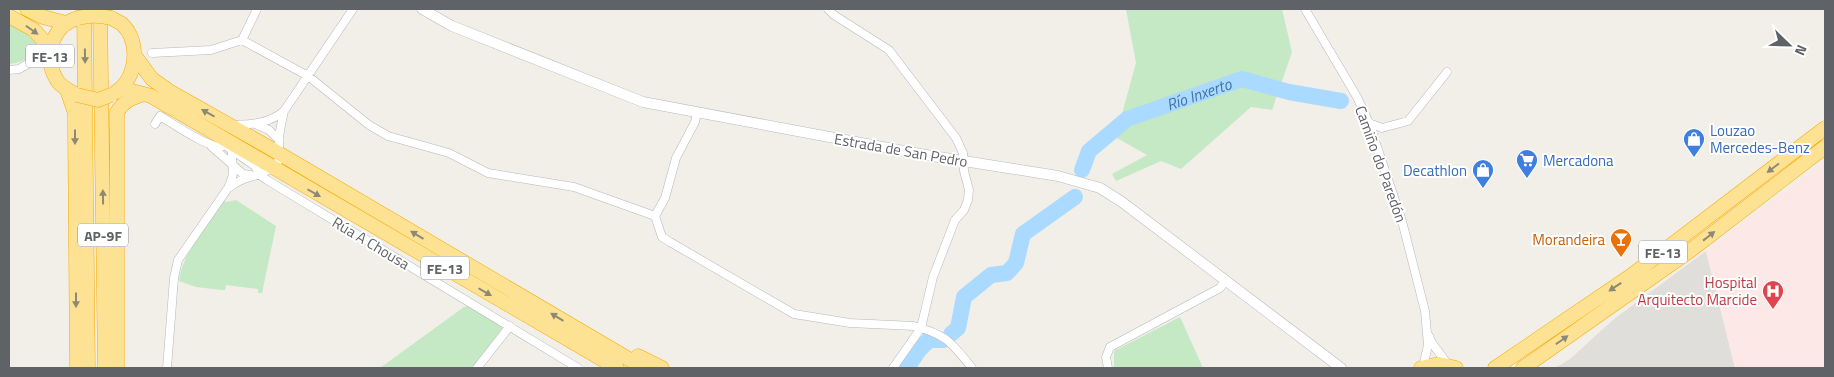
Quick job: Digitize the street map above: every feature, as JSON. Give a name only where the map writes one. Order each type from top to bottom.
[{"type":"highway","points":[[31,11],[52,9]]},
{"type":"highway","name":"AP-9F","points":[[100,9],[113,94],[105,368]]},
{"type":"highway","points":[[31,11],[73,16]]},
{"type":"highway","points":[[9,16],[34,30],[50,50]]},
{"type":"highway","name":"AP-9F","points":[[73,16],[88,368]]},
{"type":"highway","name":"FE-13","points":[[617,368],[262,173],[151,96],[144,94],[113,94],[98,100],[77,96],[60,84],[52,68],[50,50],[54,39],[73,16],[117,17],[131,38],[135,56],[152,80],[644,368]]},
{"type":"highway","points":[[117,368],[117,112],[113,94],[132,68],[135,56]]},
{"type":"highway","points":[[117,112],[129,98],[144,94]]},
{"type":"highway","points":[[77,96],[75,113],[77,368]]},
{"type":"highway","name":"FE-13","points":[[1495,368],[1632,275],[1825,128]]},
{"type":"highway","name":"FE-13","points":[[1522,368],[1691,250],[1825,147]]},
{"type":"highway","points":[[587,335],[662,368]]},
{"type":"highway","points":[[1422,368],[1439,364],[1452,367]]},
{"type":"street","points":[[152,53],[211,50],[242,40],[258,9]]},
{"type":"street","points":[[230,125],[254,124],[275,118],[284,110],[353,9]]},
{"type":"street","name":"Estrada de San Pedro","points":[[422,9],[452,26],[643,102],[964,162],[1058,176],[1100,188],[1122,202],[1341,368]]},
{"type":"street","points":[[828,9],[834,15],[889,50],[956,138],[963,153],[964,171],[969,190],[968,200],[964,210],[955,220],[933,277],[921,328],[893,368]]},
{"type":"street","name":"Camiño do Paredón","points":[[1305,9],[1357,97],[1369,123],[1402,221],[1425,311],[1427,332]]},
{"type":"street","points":[[242,40],[308,76],[369,125],[388,136],[449,153],[488,173],[574,187],[655,216]]},
{"type":"street","points":[[9,72],[28,65],[50,50]]},
{"type":"street","points":[[28,65],[46,64],[52,68]]},
{"type":"street","points":[[1369,123],[1382,128],[1408,122],[1447,72]]},
{"type":"street","points":[[228,188],[239,180],[262,173],[278,162],[280,154],[279,140],[284,110]]},
{"type":"street","points":[[697,113],[695,122],[676,158],[665,198],[655,216],[662,237],[794,314],[850,323],[914,326],[921,328],[943,336],[972,368]]},
{"type":"street","name":"Rúa A Chousa","points":[[155,124],[160,116],[222,145],[243,174],[262,173],[267,180],[578,368]]},
{"type":"street","points":[[254,124],[269,130],[279,140]]},
{"type":"street","points":[[167,368],[174,278],[178,260],[233,178],[234,164],[222,145]]},
{"type":"street","points":[[1108,368],[1106,357],[1110,347],[1220,288],[1226,280]]},
{"type":"street","points":[[477,368],[510,326]]},
{"type":"street","points":[[1427,332],[1432,343],[1452,367]]},
{"type":"street","points":[[1422,368],[1428,345],[1427,332]]},
{"type":"shaded area","name":"Hospital Arquitecto Marcide","points":[[1825,161],[1825,368],[1735,368],[1706,251]]},
{"type":"shaded area","points":[[1706,251],[1735,368],[1555,368],[1570,359],[1614,319]]},
{"type":"green space","points":[[1126,9],[1282,9],[1292,52],[1272,110],[1251,107],[1181,169],[1161,161],[1116,181],[1112,174],[1147,155],[1108,133],[1120,121],[1136,63]]},
{"type":"green space","points":[[9,23],[29,36],[39,47],[34,54],[26,59],[9,64]]},
{"type":"green space","points":[[236,200],[276,226],[262,293],[258,293],[258,289],[226,285],[225,290],[196,287],[179,281],[185,259],[203,229],[224,201]]},
{"type":"green space","points":[[469,306],[500,325],[502,329],[472,368],[380,368],[464,307]]},
{"type":"green space","points":[[1180,317],[1203,368],[1114,368],[1114,351]]},
{"type":"waterway","name":"Río Inxerto","points":[[1082,170],[1089,151],[1127,119],[1242,79],[1289,92],[1341,101]]},
{"type":"waterway","name":"Río Inxerto","points":[[951,334],[958,328],[964,297],[991,275],[1007,273],[1016,263],[1023,234],[1075,197]]},
{"type":"waterway","name":"Río Inxerto","points":[[907,368],[919,350],[929,340],[943,340]]},
{"type":"place","name":"Louzao Mercedes-Benz","points":[[1694,158]]},
{"type":"place","name":"Mercadona","points":[[1527,179]]},
{"type":"place","name":"Decathlon","points":[[1483,189]]},
{"type":"place","name":"Morandeira","points":[[1621,258]]},
{"type":"place","name":"Hospital Arquitecto Marcide","points":[[1773,310]]}]
